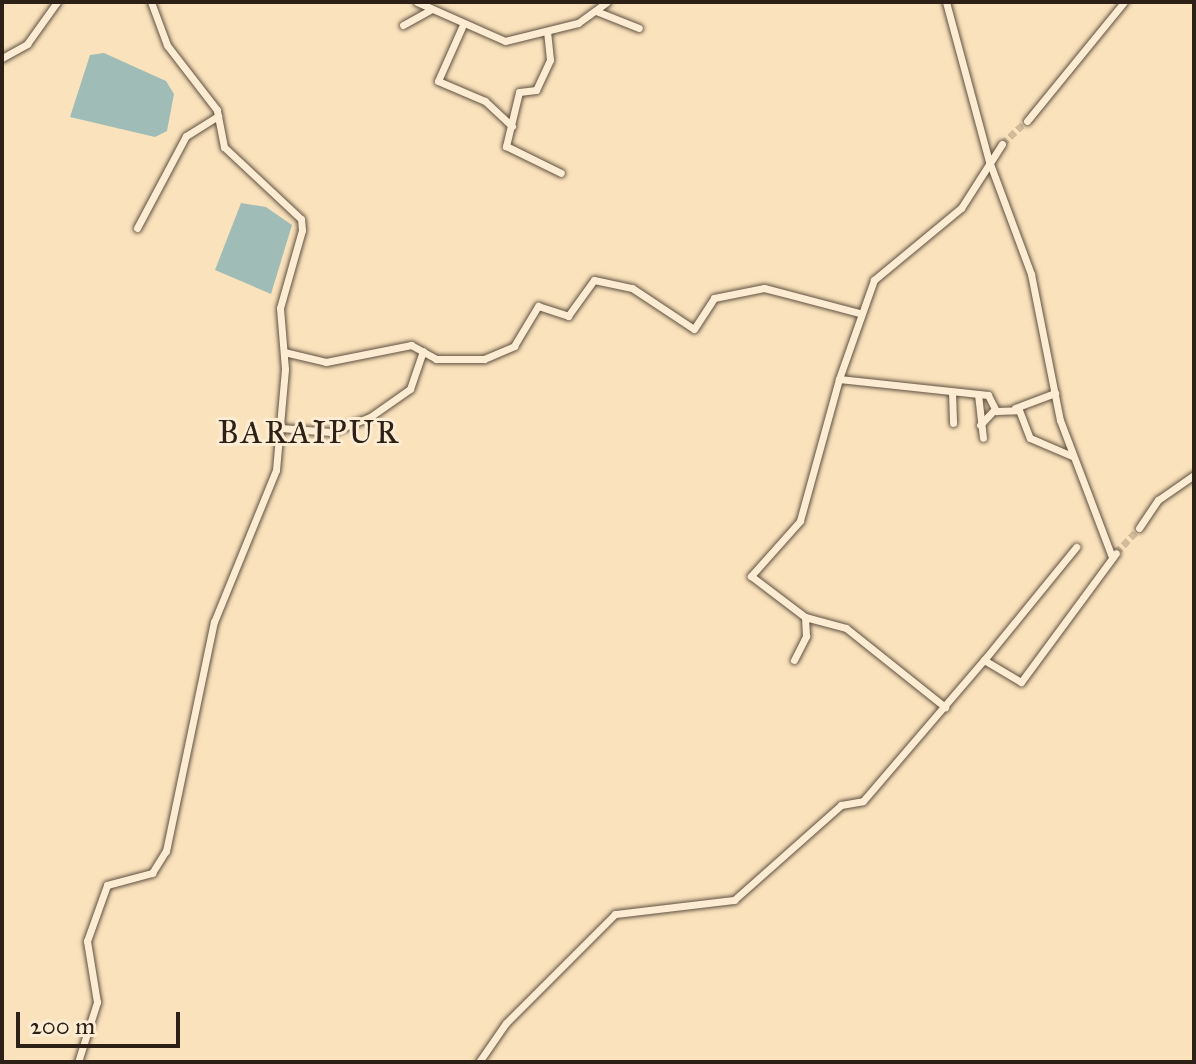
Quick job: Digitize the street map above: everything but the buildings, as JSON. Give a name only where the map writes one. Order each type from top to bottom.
[{"type":"street","points":[[2,58],[27,44],[57,2]]},
{"type":"street","points":[[78,1062],[97,1002],[87,941],[111,881],[152,873],[166,851],[214,622],[276,470],[284,352],[280,303],[295,269],[301,219],[231,155],[218,116],[167,45],[151,2]]},
{"type":"street","points":[[417,2],[462,27],[505,41],[547,31],[596,11],[607,2]]},
{"type":"street","points":[[946,2],[989,161],[1031,274],[1059,416],[1072,456],[1114,555],[1021,682],[984,660]]},
{"type":"street","points":[[1027,121],[1124,2]]},
{"type":"street","points":[[403,25],[430,10]]},
{"type":"street","points":[[596,11],[639,28]]},
{"type":"street","points":[[462,27],[438,81],[485,101],[512,126]]},
{"type":"street","points":[[547,31],[550,60],[536,90],[519,92],[507,149],[561,173]]},
{"type":"street","points":[[137,228],[186,136],[218,116]]},
{"type":"street","points":[[945,707],[846,628],[805,617],[751,573],[800,521],[859,313],[882,270],[961,208],[1002,144]]},
{"type":"street","points":[[284,352],[326,362],[400,345],[445,361],[501,354],[536,307],[568,316],[594,280],[632,288],[694,329],[714,298],[764,288],[859,313]]},
{"type":"street","points":[[281,428],[331,432],[370,417],[412,386],[423,351]]},
{"type":"street","points":[[839,376],[990,396],[994,410]]},
{"type":"street","points":[[952,392],[953,423]]},
{"type":"street","points":[[980,425],[994,410],[1015,408],[1055,393]]},
{"type":"street","points":[[978,394],[983,438]]},
{"type":"street","points":[[1015,408],[1030,438],[1072,456]]},
{"type":"street","points":[[1139,528],[1158,500],[1194,475]]},
{"type":"street","points":[[479,1062],[506,1023],[610,918],[734,900],[841,805],[860,804],[945,707],[1076,547]]},
{"type":"street","points":[[794,660],[806,636],[805,617]]},
{"type":"water","points":[[104,53],[166,81],[174,94],[167,131],[155,137],[70,117],[90,55]]},
{"type":"water","points":[[241,203],[266,207],[292,225],[271,294],[215,270]]},
{"type":"tunnel","points":[[1002,144],[1027,121]]},
{"type":"tunnel","points":[[1116,553],[1139,528]]},
{"type":"district","name":"BARAIPUR","points":[[309,433]]}]
